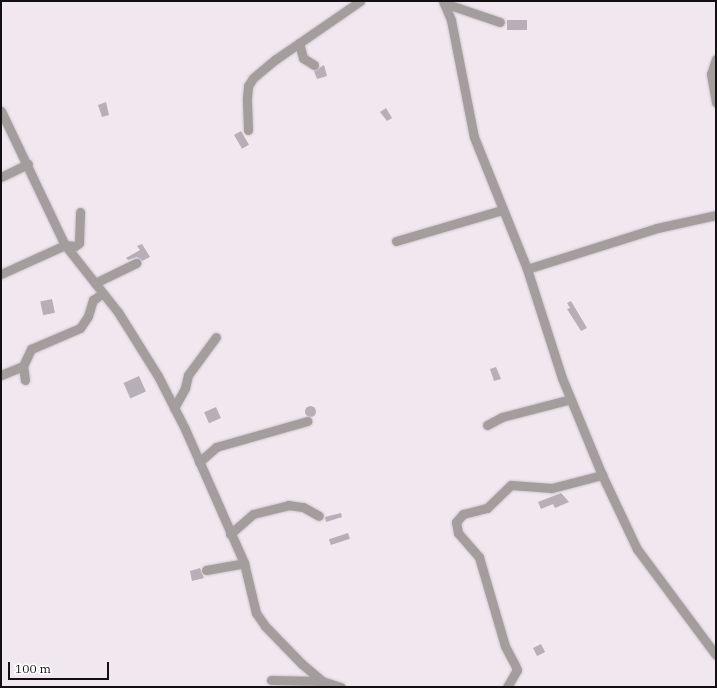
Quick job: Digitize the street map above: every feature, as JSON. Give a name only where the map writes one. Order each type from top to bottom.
[{"type":"street","points":[[248,130],[248,86],[276,59],[360,1]]},
{"type":"street","points":[[443,2],[500,22]]},
{"type":"street","points":[[443,2],[451,20],[474,137],[502,210],[527,269],[548,338],[602,475],[637,548],[716,655]]},
{"type":"street","points":[[299,43],[303,58],[314,65]]},
{"type":"street","points":[[716,59],[711,74],[716,103]]},
{"type":"street","points":[[1,111],[28,164],[49,216],[65,245],[103,293],[138,344],[174,408],[244,563],[253,604],[265,626],[302,664],[325,684]]},
{"type":"street","points":[[1,176],[28,164]]},
{"type":"street","points":[[396,241],[502,210]]},
{"type":"street","points":[[1,274],[65,245],[75,246],[79,243],[80,212]]},
{"type":"street","points":[[527,269],[657,228],[716,214]]},
{"type":"street","points":[[95,283],[136,263]]},
{"type":"street","points":[[25,380],[23,366],[31,349],[80,328],[88,316],[93,300],[103,293]]},
{"type":"street","points":[[174,408],[185,388],[188,375],[216,337]]},
{"type":"street","points":[[1,375],[23,366]]},
{"type":"street","points":[[487,425],[502,417],[571,398]]},
{"type":"street","points":[[199,462],[216,447],[307,421]]},
{"type":"street","points":[[508,687],[517,670],[505,646],[478,557],[456,527],[458,517],[487,508],[511,485],[552,488],[602,475]]},
{"type":"street","points":[[230,534],[253,514],[288,505],[302,507],[319,516]]},
{"type":"street","points":[[206,570],[244,563]]},
{"type":"street","points":[[270,680],[325,684],[341,687]]},
{"type":"building","points":[[507,20],[527,20],[527,30],[507,30]]},
{"type":"building","points":[[324,65],[327,76],[317,79],[314,71]]},
{"type":"building","points":[[106,102],[109,115],[102,117],[98,105]]},
{"type":"building","points":[[386,108],[392,118],[387,121],[380,112]]},
{"type":"building","points":[[241,131],[249,145],[242,149],[234,135]]},
{"type":"building","points":[[142,244],[150,257],[142,261],[137,257],[128,260],[126,258],[140,250],[137,246]]},
{"type":"building","points":[[52,299],[55,313],[43,315],[40,301]]},
{"type":"building","points":[[571,301],[587,328],[581,331],[567,309],[570,308],[567,303]]},
{"type":"building","points":[[496,367],[501,379],[494,381],[490,369]]},
{"type":"building","points":[[139,376],[146,392],[130,398],[123,383]]},
{"type":"building","points":[[308,406],[312,406],[314,407],[314,415],[308,416],[305,413],[305,409]]},
{"type":"building","points":[[216,407],[221,418],[209,423],[204,412]]},
{"type":"building","points":[[561,493],[569,502],[555,508],[553,504],[541,509],[538,502]]},
{"type":"building","points":[[341,513],[342,517],[326,522],[325,517]]},
{"type":"building","points":[[348,533],[350,539],[331,545],[329,539]]},
{"type":"building","points":[[200,568],[204,578],[192,581],[190,571]]},
{"type":"building","points":[[541,644],[545,652],[537,656],[533,648]]}]
